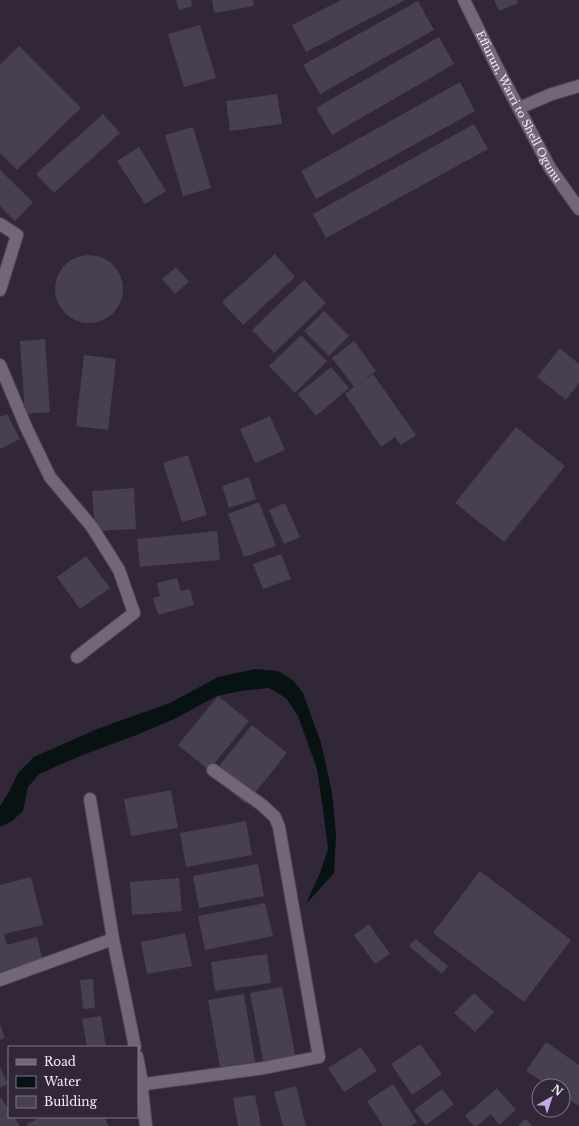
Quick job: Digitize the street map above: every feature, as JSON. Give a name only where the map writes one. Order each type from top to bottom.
[{"type":"street","name":"Effurun, Warri to Shell Ogunu","points":[[464,0],[550,168],[579,209]]},
{"type":"street","points":[[518,108],[552,94],[579,86]]},
{"type":"street","points":[[0,224],[17,235],[0,290]]},
{"type":"street","points":[[0,365],[26,427],[50,477],[92,528],[119,570],[134,613],[77,657]]},
{"type":"street","points":[[143,1088],[146,1084],[264,1068],[319,1057],[279,827],[275,817],[266,809],[213,770]]},
{"type":"street","points":[[90,799],[113,939],[135,1046]]},
{"type":"street","points":[[0,980],[113,939]]},
{"type":"street","points":[[138,1061],[143,1088],[146,1126]]},
{"type":"water","points":[[255,669],[278,671],[293,680],[303,693],[321,743],[332,792],[336,835],[334,873],[306,904],[320,873],[328,849],[317,769],[298,716],[286,698],[269,688],[240,691],[217,696],[174,719],[80,756],[39,774],[28,787],[23,811],[12,821],[0,827],[0,806],[18,773],[34,757],[97,729],[170,703],[218,677]]},
{"type":"building","points":[[176,0],[191,0],[192,6],[179,10]]},
{"type":"building","points":[[212,0],[253,0],[254,6],[214,13]]},
{"type":"building","points":[[341,0],[405,0],[306,52],[292,25]]},
{"type":"building","points":[[494,0],[517,0],[518,3],[499,11]]},
{"type":"building","points":[[418,1],[434,30],[320,94],[303,65]]},
{"type":"building","points":[[200,25],[216,78],[184,87],[168,34]]},
{"type":"building","points":[[439,37],[454,64],[332,135],[316,108]]},
{"type":"building","points":[[19,46],[81,108],[17,170],[0,153],[0,65]]},
{"type":"building","points":[[460,82],[475,111],[316,199],[301,171]]},
{"type":"building","points":[[277,94],[282,124],[230,131],[226,101]]},
{"type":"building","points":[[103,114],[120,133],[54,193],[36,174]]},
{"type":"building","points":[[474,124],[488,149],[326,238],[313,214]]},
{"type":"building","points":[[193,127],[211,188],[183,196],[165,135]]},
{"type":"building","points":[[139,147],[166,191],[145,204],[117,161]]},
{"type":"building","points":[[0,170],[33,202],[15,221],[0,206]]},
{"type":"building","points":[[275,254],[295,277],[243,325],[222,302]]},
{"type":"building","points":[[89,255],[102,257],[113,265],[121,276],[123,289],[121,302],[113,313],[102,321],[89,323],[76,321],[65,313],[57,302],[55,289],[57,276],[65,265],[76,257]]},
{"type":"building","points":[[176,267],[189,282],[175,294],[162,279]]},
{"type":"building","points":[[304,280],[326,303],[274,353],[252,330]]},
{"type":"building","points":[[324,311],[349,336],[329,356],[304,331]]},
{"type":"building","points":[[301,335],[327,361],[295,393],[269,366]]},
{"type":"building","points":[[45,339],[50,412],[25,414],[20,341]]},
{"type":"building","points":[[354,341],[376,371],[358,384],[373,374],[416,435],[401,445],[395,437],[381,447],[345,394],[354,387],[332,358]]},
{"type":"building","points":[[560,348],[579,364],[579,383],[566,400],[537,377]]},
{"type":"building","points":[[84,355],[116,359],[108,430],[76,426]]},
{"type":"building","points":[[331,367],[349,388],[316,416],[298,394]]},
{"type":"building","points":[[7,414],[20,439],[0,449],[0,417]]},
{"type":"building","points":[[270,416],[285,450],[255,463],[240,429]]},
{"type":"building","points":[[516,427],[565,466],[504,542],[455,503]]},
{"type":"building","points":[[188,455],[207,515],[182,522],[163,463]]},
{"type":"building","points":[[249,477],[256,499],[229,508],[222,486]]},
{"type":"building","points":[[134,488],[136,529],[95,531],[92,491]]},
{"type":"building","points":[[259,502],[276,546],[244,557],[228,514]]},
{"type":"building","points":[[285,503],[300,537],[284,544],[269,510]]},
{"type":"building","points":[[217,531],[220,560],[140,567],[137,539]]},
{"type":"building","points":[[281,554],[291,579],[263,589],[253,564]]},
{"type":"building","points":[[86,556],[110,588],[80,609],[57,577]]},
{"type":"building","points":[[177,578],[181,591],[190,589],[194,605],[158,615],[153,598],[160,596],[157,583]]},
{"type":"building","points":[[218,696],[249,721],[209,770],[178,745]]},
{"type":"building","points":[[252,725],[287,753],[246,804],[211,776]]},
{"type":"building","points":[[171,790],[178,828],[131,836],[124,799]]},
{"type":"building","points":[[246,821],[252,855],[186,867],[180,833]]},
{"type":"building","points":[[258,864],[264,896],[199,908],[193,876]]},
{"type":"building","points":[[480,871],[571,940],[524,1002],[433,933]]},
{"type":"building","points":[[31,877],[43,925],[4,934],[7,945],[37,937],[43,962],[0,972],[0,885]]},
{"type":"building","points":[[179,878],[182,911],[132,915],[130,882]]},
{"type":"building","points":[[265,903],[273,936],[205,950],[198,916]]},
{"type":"building","points":[[369,924],[390,954],[375,964],[354,935]]},
{"type":"building","points":[[185,933],[192,966],[147,974],[141,942]]},
{"type":"building","points":[[416,939],[448,966],[442,974],[409,946]]},
{"type":"building","points":[[267,954],[271,983],[215,991],[211,962]]},
{"type":"building","points":[[93,979],[95,1008],[83,1009],[80,980]]},
{"type":"building","points":[[282,987],[296,1059],[264,1065],[250,993]]},
{"type":"building","points":[[474,993],[494,1012],[475,1032],[454,1013]]},
{"type":"building","points":[[244,994],[255,1062],[220,1067],[208,1000]]},
{"type":"building","points":[[101,1016],[106,1046],[87,1046],[82,1019]]},
{"type":"building","points":[[0,1024],[5,1038],[0,1040]]},
{"type":"building","points":[[546,1042],[579,1065],[579,1106],[571,1101],[571,1078],[537,1078],[526,1071]]},
{"type":"building","points":[[420,1044],[442,1074],[412,1095],[391,1064]]},
{"type":"building","points":[[361,1047],[377,1071],[344,1092],[328,1068]]},
{"type":"building","points":[[0,1067],[8,1084],[0,1088]]},
{"type":"building","points":[[393,1084],[417,1122],[411,1126],[383,1126],[367,1101]]},
{"type":"building","points":[[296,1086],[306,1126],[283,1126],[274,1092]]},
{"type":"building","points":[[497,1088],[516,1110],[499,1125],[491,1114],[477,1126],[474,1126],[465,1116]]},
{"type":"building","points":[[442,1089],[454,1104],[426,1125],[414,1110]]},
{"type":"building","points":[[255,1095],[261,1126],[238,1126],[233,1098]]},
{"type":"building","points":[[1,1098],[8,1108],[8,1118],[15,1118],[20,1126],[0,1126]]},
{"type":"building","points":[[40,1118],[105,1118],[109,1126],[27,1126],[27,1124]]},
{"type":"building","points":[[525,1119],[533,1126],[518,1126]]}]
